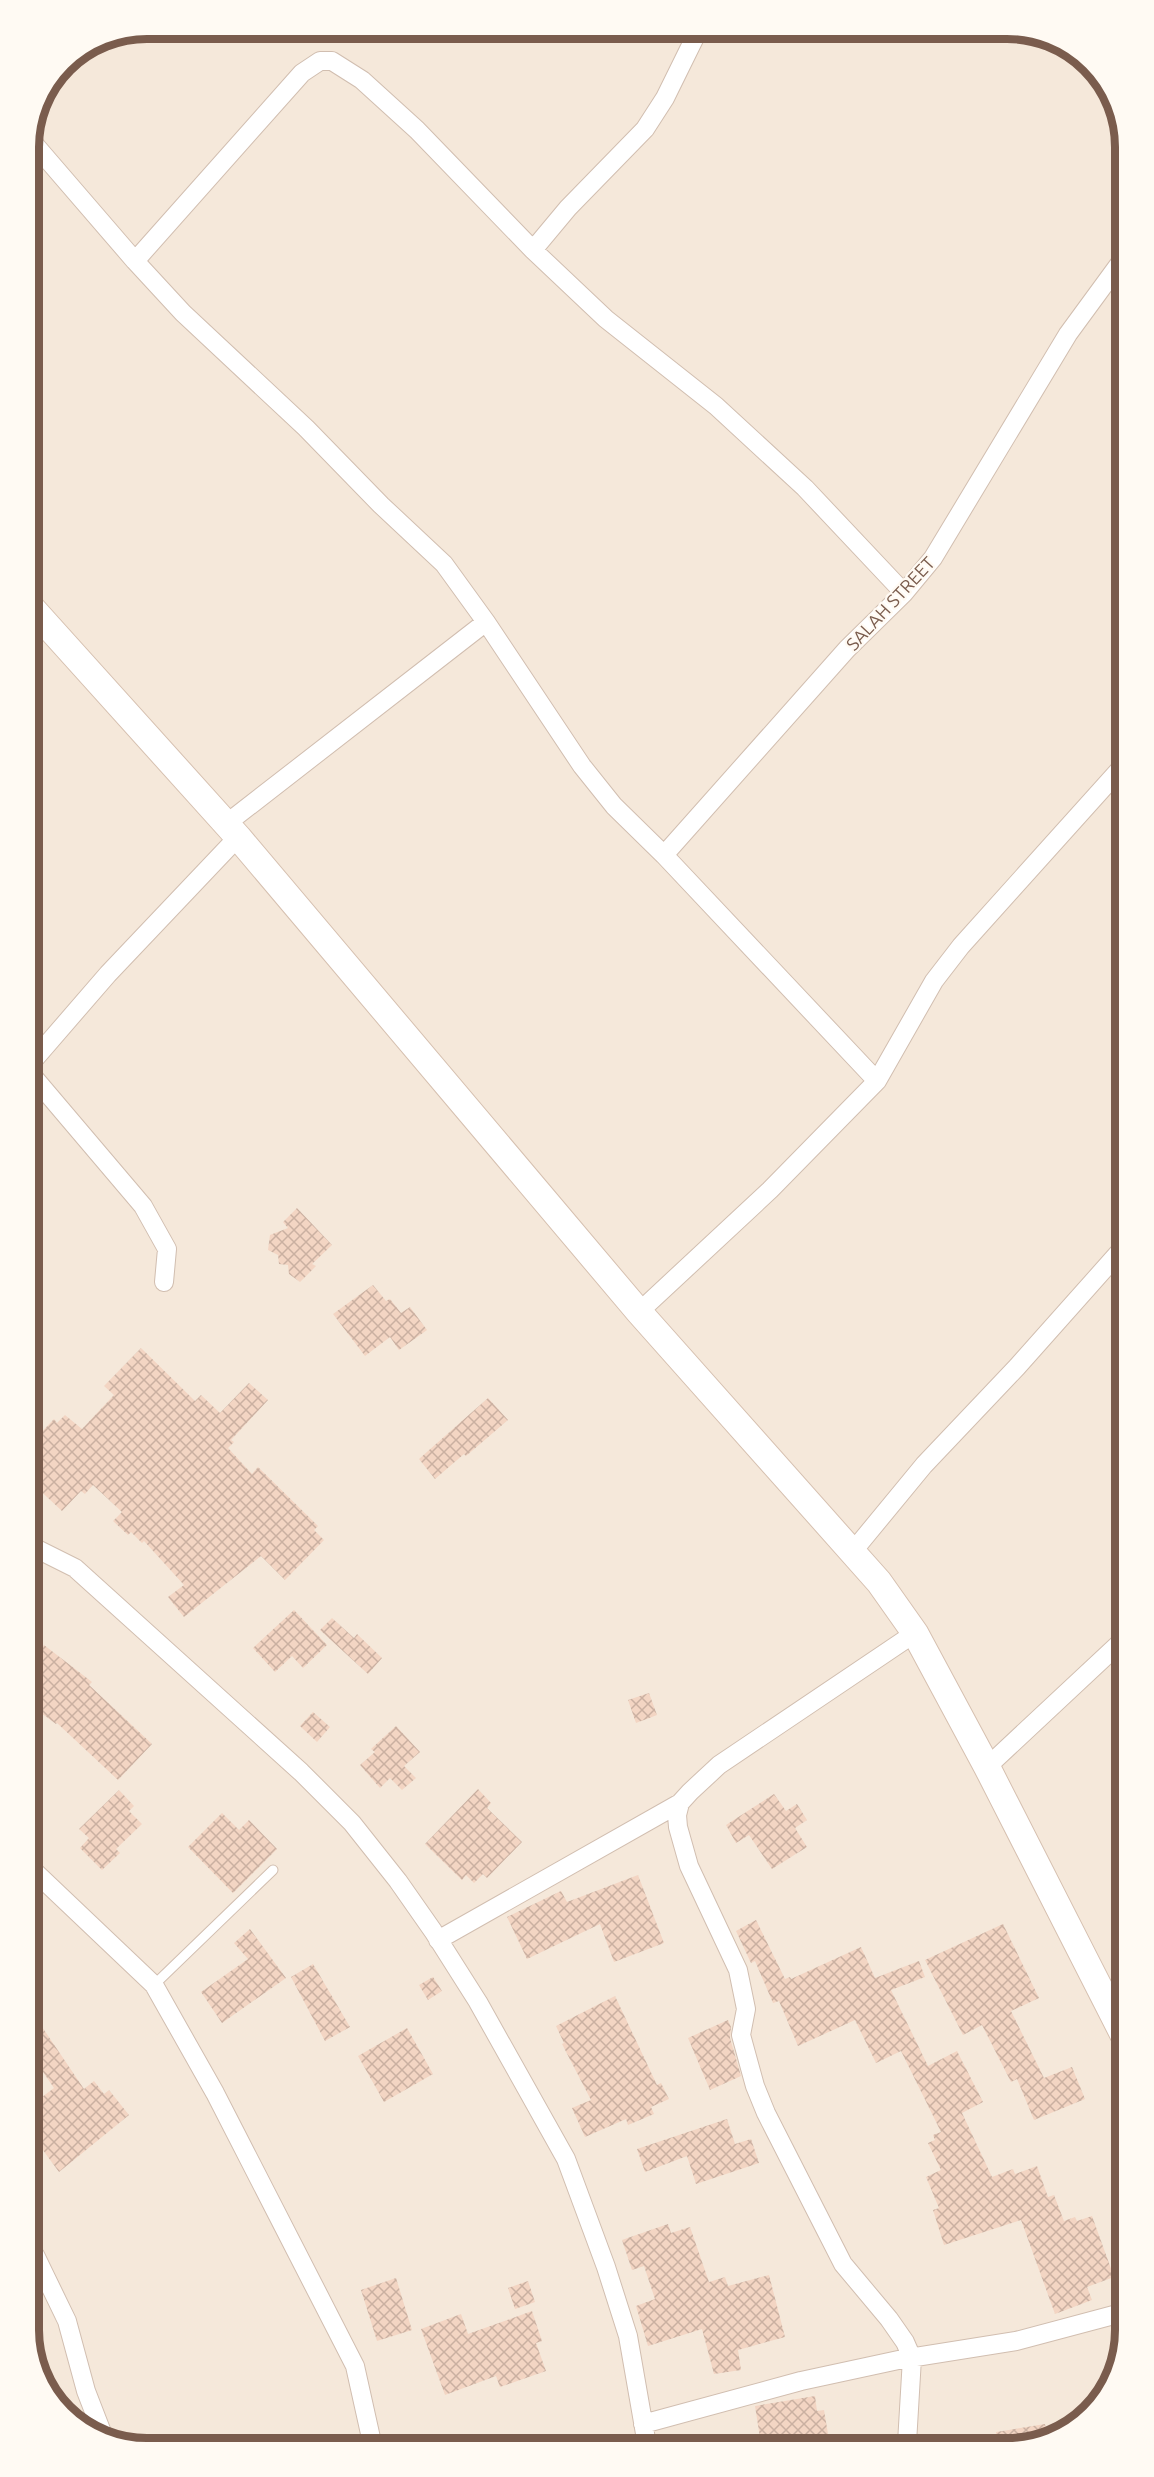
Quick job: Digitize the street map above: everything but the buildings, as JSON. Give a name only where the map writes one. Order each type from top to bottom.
[{"type":"street","points":[[532,250],[568,208],[645,129],[665,98],[694,39]]},
{"type":"street","points":[[135,261],[302,74],[320,61],[332,61],[362,80],[417,130],[532,250],[606,319],[716,406],[805,488],[904,593]]},
{"type":"street","points":[[39,150],[183,313],[306,428],[381,505],[444,564],[486,622],[582,766],[614,806],[664,855],[877,1081]]},
{"type":"street","name":"SALAH STREET","points":[[664,855],[847,650],[904,593],[933,558],[1068,334],[1115,270]]},
{"type":"street","points":[[39,1055],[232,830],[486,622]]},
{"type":"street","points":[[39,625],[232,830],[639,1312],[854,1550],[899,1608],[915,1633],[987,1767],[1115,1993]]},
{"type":"street","points":[[639,1312],[770,1190],[877,1081],[920,1003],[947,963],[1115,775]]},
{"type":"street","points":[[39,1083],[143,1206],[167,1249],[164,1282]]},
{"type":"street","points":[[854,1550],[924,1465],[1017,1367],[1115,1257]]},
{"type":"street","points":[[39,1550],[75,1568],[301,1772],[352,1823],[398,1881],[478,2002],[566,2159],[606,2267],[628,2336],[646,2438]]},
{"type":"street","points":[[438,1940],[680,1803],[719,1765],[915,1633]]},
{"type":"street","points":[[987,1767],[1115,1647]]},
{"type":"street","points":[[680,1803],[677,1815],[678,1827],[689,1866],[738,1970],[746,2008],[741,2035],[755,2086],[766,2113],[843,2264],[889,2319],[905,2342],[912,2358],[907,2438]]},
{"type":"street","points":[[39,1877],[154,1985],[215,2093],[355,2366],[371,2438]]},
{"type":"street","points":[[39,2265],[67,2321],[86,2391],[100,2428]]},
{"type":"street","points":[[643,2424],[801,2381],[912,2358],[1016,2341],[1115,2315]]},
{"type":"lane","points":[[154,1985],[273,1870]]},
{"type":"shaded area","points":[[140,39],[1014,39],[1049,47],[1073,61],[1093,81],[1107,105],[1115,147],[1115,2330],[1109,2365],[1097,2390],[1073,2416],[1049,2430],[1014,2438],[140,2438],[112,2432],[81,2416],[61,2396],[45,2365],[39,2337],[39,140],[50,99],[61,81],[76,66],[105,47]]}]
